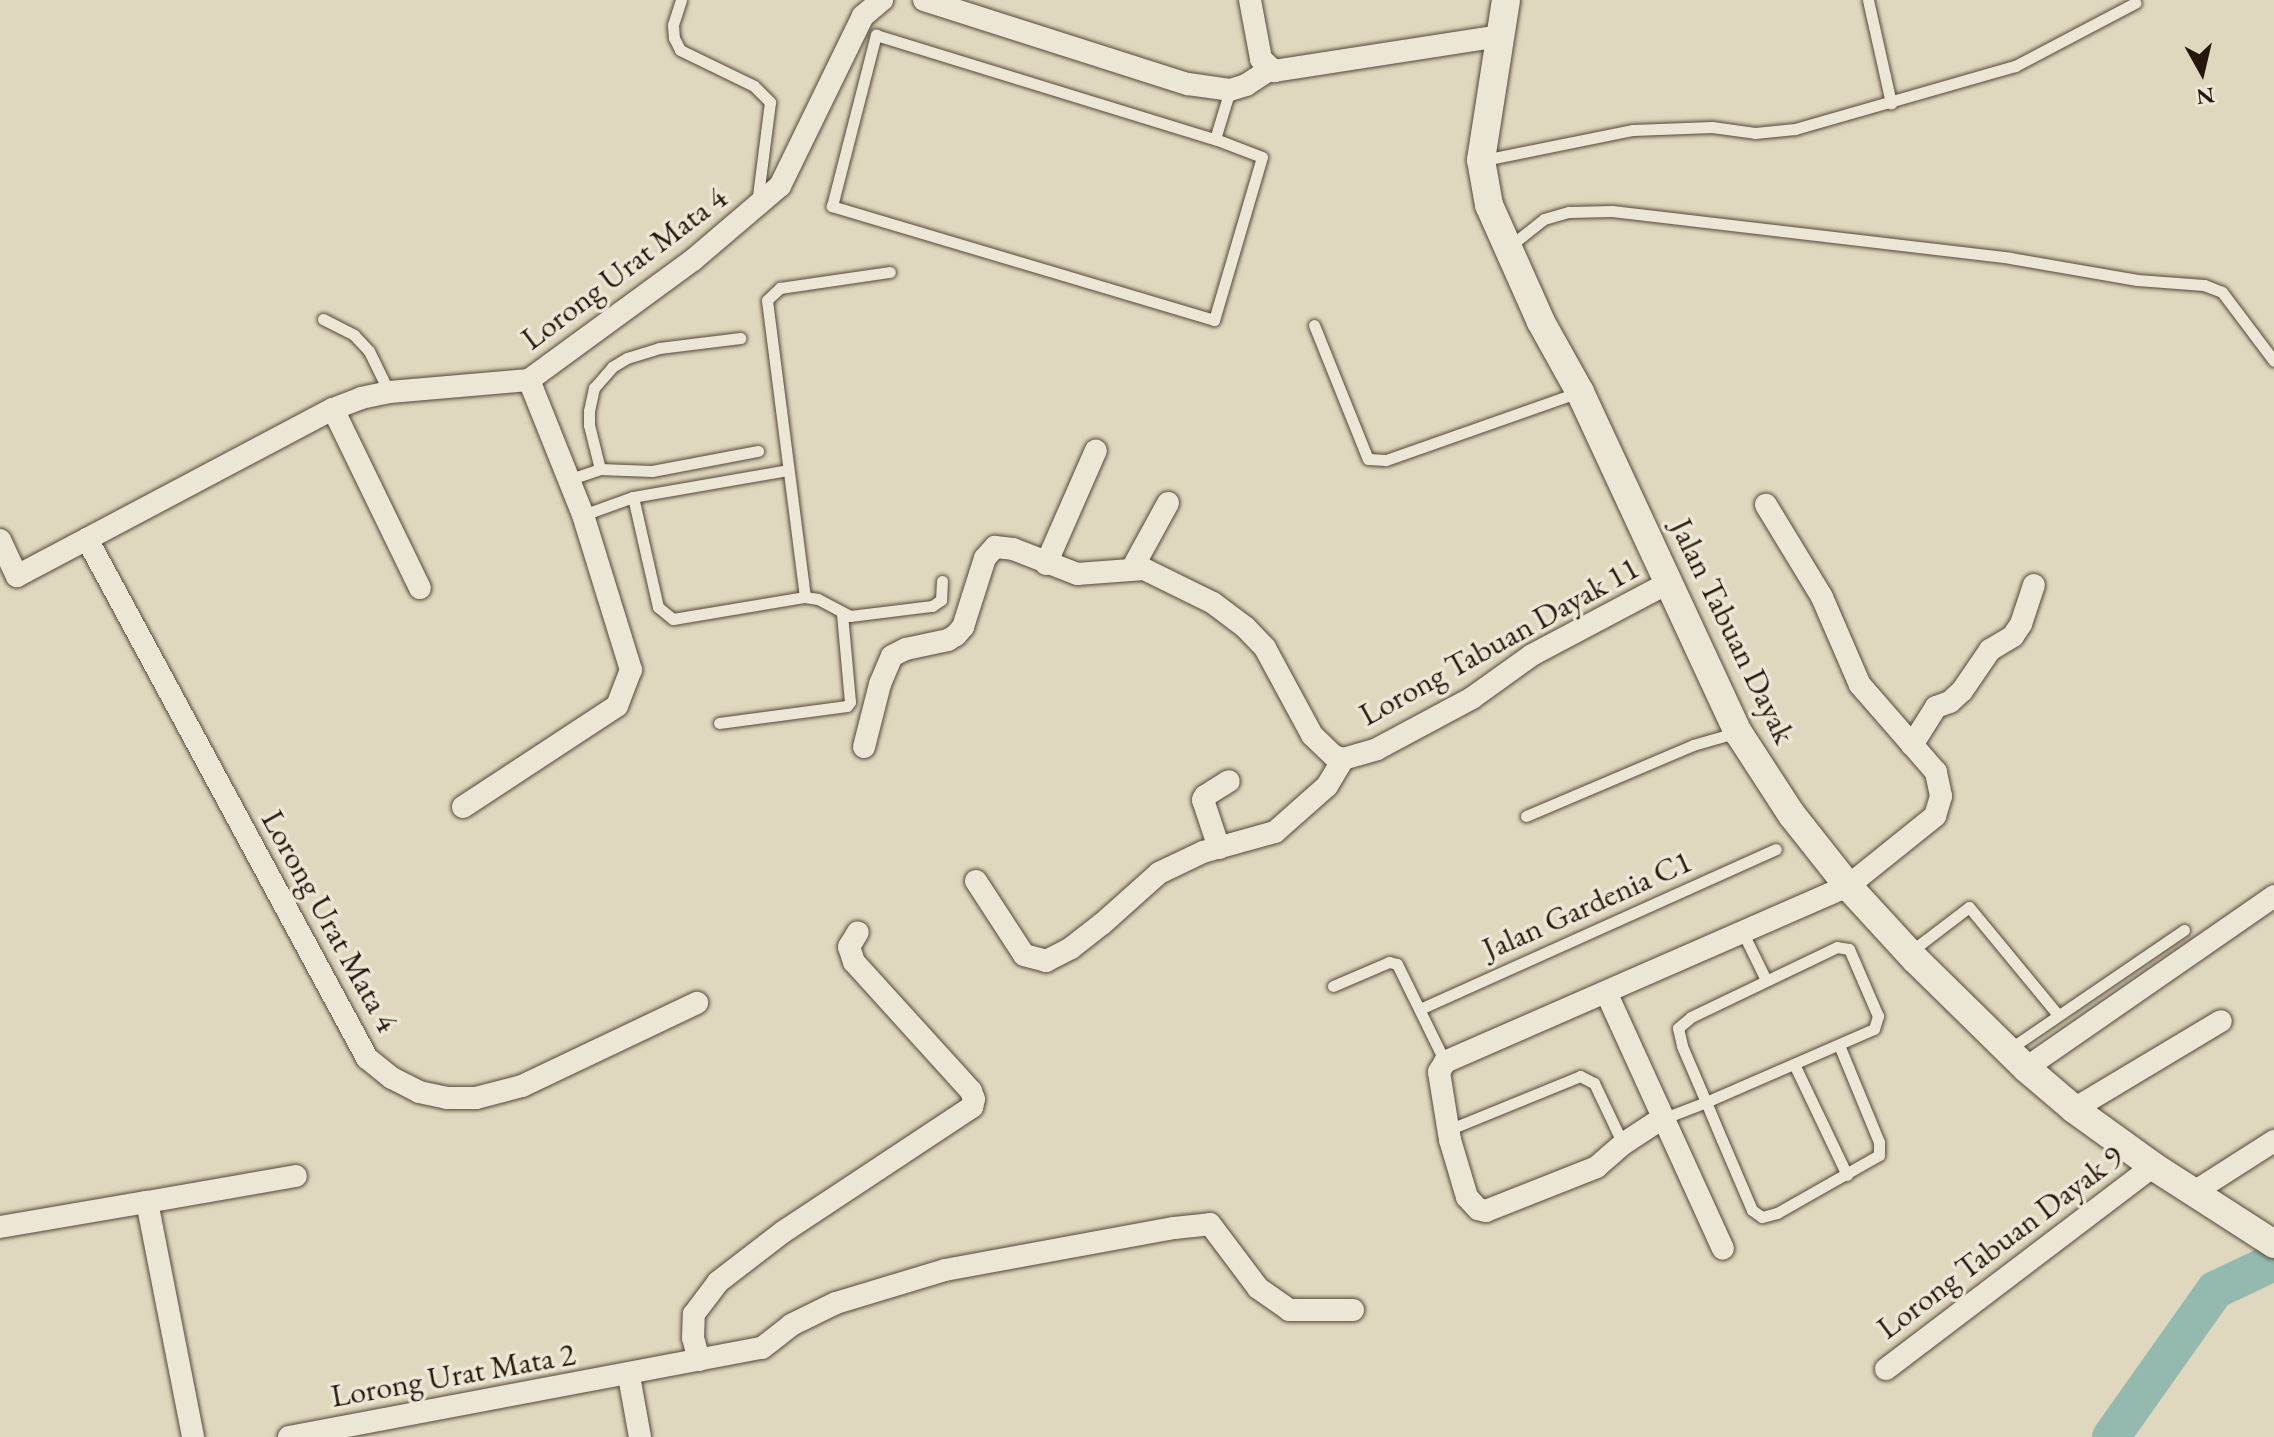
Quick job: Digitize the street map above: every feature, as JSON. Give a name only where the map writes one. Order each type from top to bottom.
[{"type":"street","name":"Lorong Urat Mata 4","points":[[0,540],[8,582],[333,409],[389,392],[529,380],[693,260],[780,186],[790,171],[863,16],[882,0]]},
{"type":"street","points":[[924,0],[1188,84],[1230,90],[1246,85],[1269,70],[1280,72],[1501,36]]},
{"type":"street","points":[[1250,0],[1261,59],[1269,70]]},
{"type":"street","name":"Jalan Tabuan Dayak","points":[[1506,0],[1481,160],[1489,205],[1506,249],[1541,322],[1580,392],[1738,732],[1792,815],[1848,886],[1909,952],[2017,1059],[2074,1109],[2153,1166],[2270,1241]]},
{"type":"street","points":[[463,807],[617,706],[631,670],[628,652],[583,515],[529,380]]},
{"type":"street","points":[[333,409],[420,588]]},
{"type":"street","points":[[1046,564],[1096,450]]},
{"type":"street","points":[[1133,567],[1168,503]]},
{"type":"street","points":[[1661,1119],[1623,1144],[1597,1167],[1486,1211],[1478,1209],[1467,1197],[1448,1130],[1439,1072],[1445,1062],[1848,886],[1935,816],[1941,796],[1936,772],[1860,685],[1822,597],[1766,505]]},
{"type":"street","name":"Lorong Urat Mata 4","points":[[87,539],[367,1058],[392,1078],[419,1092],[447,1098],[476,1098],[522,1086],[697,1003]]},
{"type":"street","name":"Lorong Tabuan Dayak 11","points":[[864,747],[880,684],[892,656],[956,635],[963,627],[988,551],[1005,547],[1077,574],[1133,567],[1144,569],[1213,603],[1245,627],[1265,648],[1312,735],[1334,756],[1343,759],[1377,749],[1472,698],[1532,655],[1670,582]]},
{"type":"street","points":[[1912,745],[1936,707],[1962,691],[1990,650],[2013,636],[2021,624],[2034,585]]},
{"type":"street","points":[[976,881],[1024,955],[1046,961],[1092,932],[1159,873],[1219,848],[1275,832],[1327,786],[1343,759]]},
{"type":"street","points":[[1219,848],[1203,800],[1229,781]]},
{"type":"street","points":[[2017,1059],[2274,896]]},
{"type":"street","points":[[699,1360],[692,1326],[694,1314],[718,1282],[783,1232],[972,1107],[974,1099],[971,1091],[854,962],[849,947],[858,932]]},
{"type":"street","points":[[1606,992],[1661,1119],[1723,1249]]},
{"type":"street","points":[[2074,1109],[2221,1021]]},
{"type":"street","points":[[2194,1192],[2274,1141]]},
{"type":"street","name":"Lorong Tabuan Dayak 9","points":[[1886,1369],[2153,1166]]},
{"type":"street","points":[[0,1227],[296,1176]]},
{"type":"street","points":[[147,1202],[193,1437]]},
{"type":"street","name":"Lorong Urat Mata 2","points":[[289,1437],[629,1376],[762,1348],[791,1325],[836,1303],[945,1270],[1174,1228],[1210,1224],[1258,1288],[1289,1310],[1353,1310]]},
{"type":"street","points":[[629,1376],[640,1437]]},
{"type":"lane","points":[[681,0],[673,25],[674,38],[680,50],[754,86],[770,102],[756,207]]},
{"type":"lane","points":[[1868,0],[1891,103]]},
{"type":"lane","points":[[1481,160],[1633,130],[1712,127],[1755,133],[1795,129],[2015,66],[2135,3]]},
{"type":"lane","points":[[876,35],[1215,139],[1262,157],[1214,320],[832,206],[876,35]]},
{"type":"lane","points":[[1215,139],[1230,90]]},
{"type":"lane","points":[[1506,249],[1544,219],[1569,212],[1612,211],[2010,258],[2137,280],[2204,285],[2222,292],[2274,361]]},
{"type":"lane","points":[[805,597],[767,300],[780,288],[890,272]]},
{"type":"lane","points":[[323,319],[354,335],[369,351],[389,392]]},
{"type":"lane","points":[[1314,325],[1368,459],[1386,460],[1580,392]]},
{"type":"lane","points":[[600,469],[589,425],[591,398],[599,378],[620,362],[643,352],[740,338]]},
{"type":"lane","points":[[568,480],[600,469],[620,467],[652,471],[758,451]]},
{"type":"lane","points":[[583,515],[633,497],[788,470]]},
{"type":"lane","points":[[633,497],[658,607],[667,617],[805,597],[818,599],[842,614],[932,606],[941,600],[942,581]]},
{"type":"lane","points":[[719,723],[847,706],[850,702],[842,614]]},
{"type":"lane","points":[[1526,816],[1693,745],[1738,732]]},
{"type":"lane","name":"Jalan Gardenia C1","points":[[1420,1009],[1776,849]]},
{"type":"lane","points":[[1909,952],[1969,907],[2058,1015]]},
{"type":"lane","points":[[2017,1059],[2058,1015],[2184,930]]},
{"type":"lane","points":[[1743,933],[1766,980]]},
{"type":"lane","points":[[1661,1119],[1706,1102],[1874,1029],[1879,1022],[1852,951],[1837,947],[1683,1021],[1678,1028],[1706,1102],[1757,1214],[1777,1213],[1874,1160],[1880,1149],[1839,1045]]},
{"type":"lane","points":[[1333,986],[1389,962],[1397,964],[1445,1062]]},
{"type":"lane","points":[[1794,1064],[1847,1175]]},
{"type":"lane","points":[[1448,1130],[1580,1076],[1594,1083],[1623,1144]]},
{"type":"waterway","points":[[2111,1437],[2215,1290],[2274,1262]]}]
